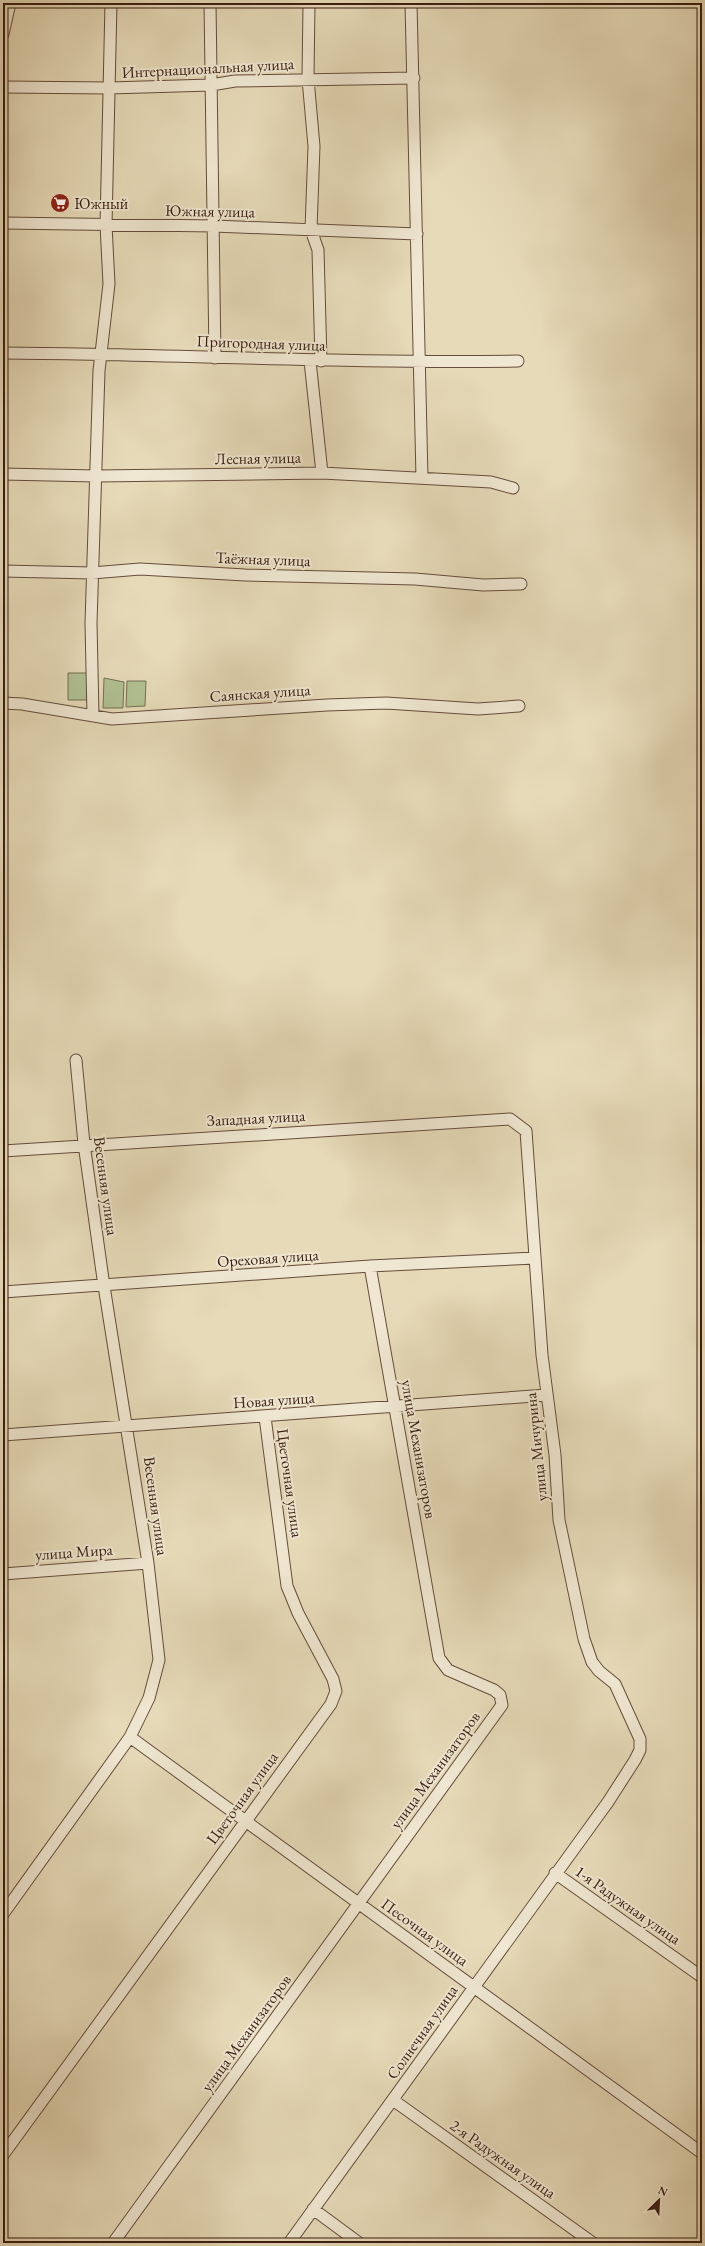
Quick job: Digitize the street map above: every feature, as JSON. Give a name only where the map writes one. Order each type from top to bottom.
[{"type":"street","points":[[3,34],[10,3]]},
{"type":"street","points":[[93,716],[90,623],[100,353],[109,284],[106,225],[111,3]]},
{"type":"street","points":[[210,3],[214,226],[214,358]]},
{"type":"street","points":[[309,3],[308,79],[314,146],[311,230],[318,250],[321,361]]},
{"type":"street","points":[[411,3],[421,362],[422,478]]},
{"type":"street","name":"Интернациональная улица","points":[[3,87],[110,88],[211,85],[235,81],[414,78]]},
{"type":"street","name":"Южная улица","points":[[3,223],[214,226],[417,234]]},
{"type":"street","name":"Пригородная улица","points":[[3,353],[100,353],[310,361],[518,361]]},
{"type":"street","points":[[310,361],[322,473]]},
{"type":"street","name":"Лесная улица","points":[[3,474],[96,476],[322,473],[491,482],[513,488]]},
{"type":"street","name":"Таёжная улица","points":[[3,571],[92,573],[140,569],[245,575],[414,579],[483,585],[521,584]]},
{"type":"street","name":"Саянская улица","points":[[3,702],[112,719],[327,705],[386,703],[478,709],[519,706]]},
{"type":"street","name":"Весенняя улица","points":[[3,1914],[130,1737],[149,1698],[159,1660],[148,1563],[128,1426],[104,1286],[84,1144],[76,1060]]},
{"type":"street","name":"Западная улица","points":[[3,1151],[84,1144],[510,1119]]},
{"type":"street","name":"улица Мичурина","points":[[510,1119],[526,1131],[535,1258],[547,1395],[555,1455],[559,1520],[584,1639],[592,1662],[599,1671],[616,1684],[640,1739],[640,1750],[635,1760]]},
{"type":"street","name":"Ореховая улица","points":[[3,1292],[370,1266],[535,1258]]},
{"type":"street","name":"улица Механизаторов","points":[[113,2243],[502,1705],[500,1695],[494,1690],[448,1670],[439,1658],[396,1406],[370,1266]]},
{"type":"street","name":"Новая улица","points":[[3,1435],[265,1417],[547,1395]]},
{"type":"street","name":"Цветочная улица","points":[[3,2155],[85,2045],[245,1820],[331,1704],[336,1691],[333,1679],[298,1613],[288,1586],[265,1417]]},
{"type":"street","name":"улица Мира","points":[[3,1574],[148,1563]]},
{"type":"street","name":"Песочная улица","points":[[130,1737],[702,2153]]},
{"type":"street","name":"Солнечная улица","points":[[289,2243],[393,2100],[473,1986],[608,1802],[635,1760]]},
{"type":"street","name":"1-я Радужная улица","points":[[555,1873],[702,1977]]},
{"type":"street","name":"2-я Радужная улица","points":[[393,2100],[594,2243]]},
{"type":"street","points":[[313,2209],[359,2243]]},
{"type":"green space","points":[[68,673],[87,673],[87,700],[68,700]]},
{"type":"green space","points":[[104,678],[124,682],[123,708],[103,708]]},
{"type":"green space","points":[[127,681],[146,681],[145,706],[126,707]]},
{"type":"place","name":"Южный","points":[[60,203]]}]
